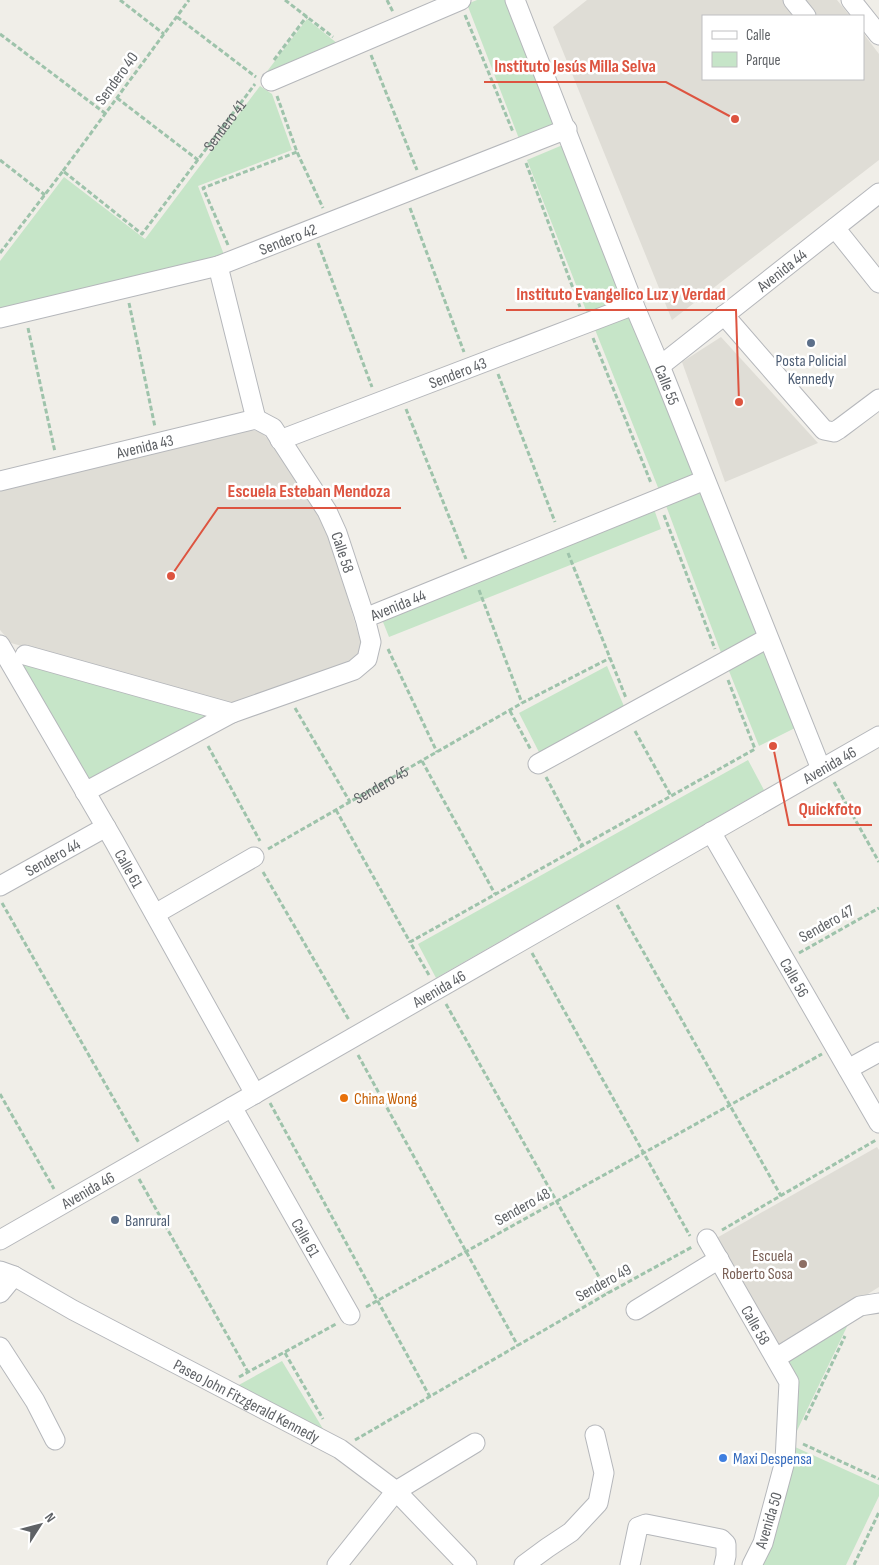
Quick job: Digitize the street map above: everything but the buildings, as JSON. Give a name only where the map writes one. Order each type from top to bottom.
[{"type":"street","points":[[267,75],[347,48],[460,0]]},
{"type":"street","name":"Calle 55","points":[[515,0],[634,305],[768,638],[824,768]]},
{"type":"street","points":[[851,0],[863,15]]},
{"type":"street","points":[[864,16],[879,35]]},
{"type":"street","name":"Sendero 42","points":[[0,318],[226,263],[567,130]]},
{"type":"street","name":"Avenida 44","points":[[660,366],[879,193]]},
{"type":"street","points":[[835,228],[879,282]]},
{"type":"street","points":[[226,263],[256,419],[273,428],[280,440]]},
{"type":"street","name":"Sendero 43","points":[[280,440],[634,305]]},
{"type":"street","points":[[724,315],[824,430],[834,432],[879,399]]},
{"type":"street","name":"Avenida 43","points":[[0,481],[256,419]]},
{"type":"street","name":"Calle 58","points":[[280,440],[327,511],[337,533],[365,618]]},
{"type":"street","name":"Avenida 44","points":[[85,792],[232,712],[354,670],[367,659],[371,642],[365,618],[705,480]]},
{"type":"street","points":[[538,764],[768,638]]},
{"type":"street","name":"Calle 61","points":[[0,645],[259,1092]]},
{"type":"street","points":[[25,656],[232,712]]},
{"type":"street","name":"Avenida 46","points":[[0,1240],[879,736]]},
{"type":"street","name":"Sendero 44","points":[[0,886],[106,827]]},
{"type":"street","name":"Calle 56","points":[[711,832],[879,1122]]},
{"type":"street","points":[[155,914],[259,854]]},
{"type":"street","points":[[848,1069],[879,1052]]},
{"type":"street","name":"Calle 61","points":[[232,1107],[350,1315]]},
{"type":"street","name":"Calle 58","points":[[701,1242],[719,1259],[776,1358]]},
{"type":"street","points":[[636,1310],[719,1259]]},
{"type":"street","points":[[0,1293],[7,1273]]},
{"type":"street","name":"Paseo John Fitzgerald Kennedy","points":[[7,1273],[73,1310],[340,1449],[396,1491],[467,1565]]},
{"type":"street","points":[[776,1358],[860,1306],[879,1303]]},
{"type":"street","points":[[0,1347],[35,1401],[55,1440]]},
{"type":"street","name":"Avenida 50","points":[[752,1565],[763,1543],[785,1461],[789,1382],[776,1358]]},
{"type":"street","points":[[524,1565],[571,1532],[598,1503],[604,1473],[596,1435]]},
{"type":"street","points":[[337,1565],[396,1491],[475,1443]]},
{"type":"street","points":[[630,1565],[638,1527],[646,1524],[721,1538],[726,1544],[724,1565]]},
{"type":"path","points":[[120,0],[164,34]]},
{"type":"path","name":"Sendero 40","points":[[0,253],[64,171],[190,0]]},
{"type":"path","points":[[286,0],[347,48]]},
{"type":"path","points":[[410,942],[755,748],[658,500],[586,323],[520,148],[460,0]]},
{"type":"path","name":"Sendero 41","points":[[64,171],[142,234],[198,160],[267,75],[307,16]]},
{"type":"path","points":[[177,17],[267,75],[297,152],[378,403]]},
{"type":"path","points":[[0,34],[106,114]]},
{"type":"path","points":[[365,41],[423,186]]},
{"type":"path","points":[[117,98],[198,160]]},
{"type":"path","points":[[226,263],[203,188],[297,152]]},
{"type":"path","points":[[0,160],[45,195]]},
{"type":"path","points":[[404,193],[470,368]]},
{"type":"path","points":[[126,288],[159,443]]},
{"type":"path","points":[[25,312],[58,467]]},
{"type":"path","points":[[492,360],[610,658],[629,714],[671,796]]},
{"type":"path","points":[[400,394],[522,703]]},
{"type":"path","points":[[384,641],[437,752]]},
{"type":"path","name":"Sendero 45","points":[[259,854],[522,703],[610,658]]},
{"type":"path","points":[[286,694],[350,802]]},
{"type":"path","points":[[199,730],[259,854],[466,1251],[518,1346]]},
{"type":"path","points":[[422,761],[495,894]]},
{"type":"path","points":[[824,768],[879,862]]},
{"type":"path","points":[[336,810],[608,1293]]},
{"type":"path","points":[[609,891],[781,1196]]},
{"type":"path","points":[[0,899],[248,1372]]},
{"type":"path","name":"Sendero 47","points":[[785,960],[879,908]]},
{"type":"path","points":[[524,939],[643,1153],[701,1242]]},
{"type":"path","name":"Sendero 48","points":[[221,1387],[835,1047]]},
{"type":"path","points":[[259,1092],[430,1397]]},
{"type":"path","points":[[0,1094],[63,1204]]},
{"type":"path","name":"Sendero 49","points":[[340,1449],[608,1293],[701,1242],[879,1139]]},
{"type":"path","points":[[804,1423],[847,1333]]},
{"type":"path","points":[[284,1353],[326,1425]]},
{"type":"path","points":[[786,1436],[879,1479]]},
{"type":"path","points":[[854,1565],[879,1512]]},
{"type":"shaded area","points":[[587,0],[837,0],[849,15],[702,15],[702,80],[864,80],[864,34],[879,54],[879,160],[672,320],[553,27]]},
{"type":"shaded area","points":[[721,337],[818,443],[725,482],[682,362]]},
{"type":"shaded area","points":[[251,430],[261,432],[271,442],[325,521],[361,643],[362,651],[351,663],[230,705],[11,643],[0,630],[0,491]]},
{"type":"shaded area","name":"Escuela Roberto Sosa","points":[[877,1147],[879,1150],[879,1287],[779,1350],[713,1240]]},
{"type":"green space","points":[[477,0],[511,0],[562,134],[523,149],[467,4]]},
{"type":"green space","points":[[307,19],[343,48],[262,78]]},
{"type":"green space","points":[[260,86],[272,94],[292,150],[198,186],[229,268],[0,324],[0,261],[64,177],[145,239]]},
{"type":"green space","points":[[565,144],[625,304],[589,318],[527,160]]},
{"type":"green space","points":[[629,312],[696,473],[659,490],[594,327]]},
{"type":"green space","points":[[703,487],[762,634],[723,658],[665,503]]},
{"type":"green space","points":[[654,509],[661,529],[389,637],[381,617]]},
{"type":"green space","points":[[766,644],[799,726],[759,746],[727,666]]},
{"type":"green space","points":[[17,661],[214,715],[87,784]]},
{"type":"green space","points":[[607,666],[626,711],[542,758],[519,713]]},
{"type":"green space","points":[[748,760],[764,790],[436,978],[418,944]]},
{"type":"green space","points":[[854,1312],[794,1437],[782,1359]]},
{"type":"green space","points":[[282,1361],[328,1437],[237,1386]]},
{"type":"green space","points":[[795,1447],[879,1485],[879,1496],[846,1565],[762,1565],[772,1547]]},
{"type":"place","name":"Instituto Jesús Milla Selva","points":[[735,119]]},
{"type":"place","name":"Posta Policial Kennedy","points":[[811,343]]},
{"type":"place","name":"Instituto Evangelico Luz y Verdad","points":[[739,402]]},
{"type":"place","name":"Escuela Esteban Mendoza","points":[[171,576]]},
{"type":"place","name":"Quickfoto","points":[[773,746]]},
{"type":"place","name":"China Wong","points":[[344,1098]]},
{"type":"place","name":"Banrural","points":[[115,1220]]},
{"type":"place","name":"Escuela Roberto Sosa","points":[[803,1264]]},
{"type":"place","name":"Maxi Despensa","points":[[723,1458]]}]
